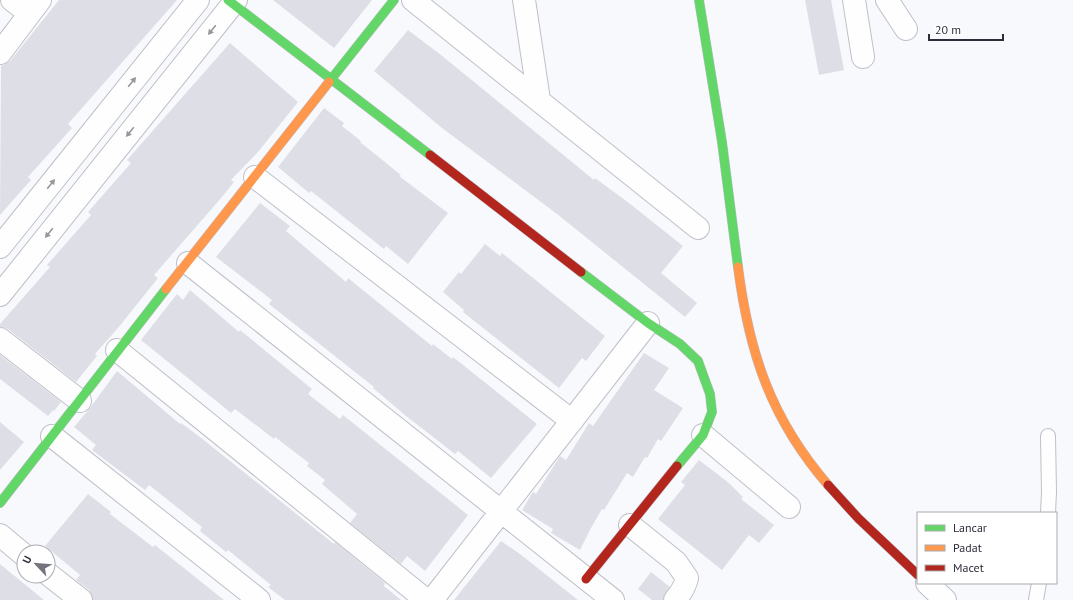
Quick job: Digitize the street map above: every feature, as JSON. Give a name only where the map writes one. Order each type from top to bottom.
[{"type":"street","points":[[0,53],[34,7],[12,0]]},
{"type":"street","points":[[0,247],[198,0]]},
{"type":"street","points":[[0,503],[118,350],[394,0]]},
{"type":"street","points":[[413,0],[698,228]]},
{"type":"street","points":[[524,0],[539,100]]},
{"type":"street","points":[[699,0],[721,136],[744,311],[757,361],[775,407],[798,448],[827,485],[881,541],[917,574]]},
{"type":"street","points":[[854,0],[863,57]]},
{"type":"street","points":[[887,0],[906,29]]},
{"type":"street","points":[[0,295],[232,1],[332,80],[648,323],[680,344],[698,362],[710,394],[712,412],[703,435],[586,579]]},
{"type":"street","points":[[255,177],[572,421]]},
{"type":"street","points":[[188,263],[613,600]]},
{"type":"street","points":[[432,600],[648,323]]},
{"type":"street","points":[[0,339],[80,400]]},
{"type":"street","points":[[118,350],[426,600]]},
{"type":"street","points":[[703,435],[789,507]]},
{"type":"street","points":[[52,436],[258,600]]},
{"type":"street","points":[[630,525],[676,562],[685,574],[687,578],[686,584],[683,591],[675,600]]},
{"type":"street","points":[[0,535],[16,548]]},
{"type":"street","points":[[56,580],[81,600]]},
{"type":"street","points":[[928,584],[945,600]]},
{"type":"lane","points":[[1048,436],[1048,512]]},
{"type":"lane","points":[[1036,600],[1039,584]]},
{"type":"building","points":[[59,0],[177,0],[68,124],[72,128],[28,177],[31,180],[0,215],[1,66],[10,61]]},
{"type":"building","points":[[273,0],[372,0],[334,48]]},
{"type":"building","points":[[805,0],[831,0],[844,70],[819,75]]},
{"type":"building","points":[[408,30],[441,55],[594,180],[595,178],[629,203],[683,246],[661,273],[697,303],[685,317],[557,214],[442,128],[374,71]]},
{"type":"building","points":[[230,43],[298,102],[258,152],[231,180],[234,182],[222,197],[154,275],[158,278],[95,354],[97,356],[76,382],[8,329],[0,327],[0,324],[50,267],[47,265],[91,215],[88,212],[131,163],[127,160]]},
{"type":"building","points":[[324,108],[344,123],[342,126],[401,175],[399,176],[448,213],[408,264],[386,246],[384,249],[311,191],[309,193],[278,167]]},
{"type":"building","points":[[260,203],[290,226],[286,231],[346,282],[348,278],[432,346],[433,344],[452,359],[453,357],[537,424],[491,478],[458,451],[455,454],[406,416],[373,388],[374,387],[269,304],[272,300],[216,257]]},
{"type":"building","points":[[485,244],[500,256],[502,253],[605,336],[586,361],[582,358],[559,388],[463,312],[464,310],[443,292],[459,272],[461,274]]},
{"type":"building","points":[[190,290],[239,332],[240,330],[312,389],[308,394],[340,419],[343,415],[468,515],[425,571],[407,556],[401,564],[350,523],[357,514],[322,484],[325,480],[307,466],[309,463],[275,437],[274,439],[235,409],[231,413],[141,340],[177,294],[183,300]]},
{"type":"building","points":[[644,353],[669,368],[654,390],[683,408],[661,441],[658,439],[647,458],[645,457],[633,477],[627,473],[604,510],[602,509],[580,550],[551,533],[553,529],[522,510],[533,492],[536,494],[560,456],[566,460],[589,423],[593,426]]},
{"type":"building","points":[[0,355],[61,402],[54,411],[53,410],[48,416],[0,379]]},
{"type":"building","points":[[117,371],[180,424],[181,423],[200,437],[334,544],[335,542],[385,583],[384,586],[401,600],[285,600],[268,587],[271,585],[228,550],[226,552],[200,531],[202,527],[149,485],[145,490],[92,450],[96,445],[74,427]]},
{"type":"building","points":[[0,422],[24,442],[0,470]]},
{"type":"building","points":[[699,460],[729,483],[743,497],[741,499],[774,525],[759,543],[749,535],[722,570],[658,519],[685,485],[681,482]]},
{"type":"building","points":[[88,494],[111,512],[110,514],[153,547],[155,545],[224,600],[93,600],[89,590],[76,580],[80,575],[56,555],[56,544],[47,544]]},
{"type":"building","points":[[501,541],[520,554],[578,600],[454,600]]},
{"type":"building","points":[[0,564],[16,577],[16,584],[24,584],[44,600],[0,600]]},
{"type":"building","points":[[651,572],[670,587],[663,600],[652,600],[638,589]]},
{"type":"traffic: fast","points":[[228,0],[430,155]]},
{"type":"traffic: fast","points":[[329,82],[394,0]]},
{"type":"traffic: fast","points":[[699,0],[722,142],[738,267]]},
{"type":"traffic: fast","points":[[581,272],[648,323],[680,344],[698,361],[710,394],[712,412],[703,435],[677,466]]},
{"type":"traffic: fast","points":[[0,503],[166,289]]},
{"type":"traffic: slow","points":[[166,289],[329,82]]},
{"type":"traffic: slow","points":[[738,267],[749,328],[756,356],[766,384],[777,410],[791,435],[808,460],[828,485]]},
{"type":"traffic: jam","points":[[430,155],[581,272]]},
{"type":"traffic: jam","points":[[586,579],[677,466]]},
{"type":"traffic: jam","points":[[828,485],[858,518],[917,574]]}]
